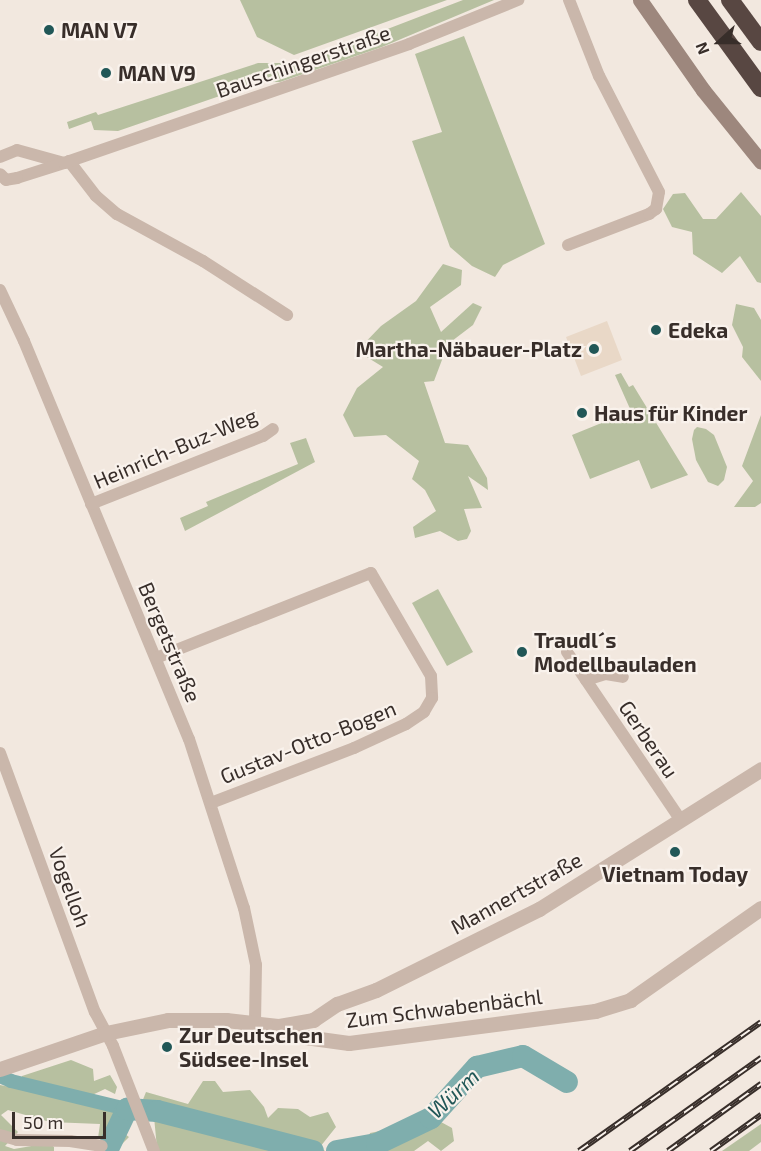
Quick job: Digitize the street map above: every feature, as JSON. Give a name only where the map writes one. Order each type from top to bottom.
[{"type":"highway","points":[[697,0],[761,88]]},
{"type":"highway","points":[[730,0],[761,42]]},
{"type":"main road","points":[[640,0],[703,90],[761,162]]},
{"type":"street","name":"Bauschingerstraße","points":[[0,174],[6,180],[67,162],[397,48],[518,0]]},
{"type":"street","points":[[568,245],[656,210],[659,192],[599,76],[569,0]]},
{"type":"street","points":[[0,157],[17,150],[67,162],[96,196],[117,214],[203,261],[287,315]]},
{"type":"street","name":"Bergetstraße","points":[[0,290],[189,738],[244,908],[256,976],[255,1023]]},
{"type":"street","name":"Heinrich-Buz-Weg","points":[[91,504],[262,436],[273,429]]},
{"type":"street","name":"Gustav-Otto-Bogen","points":[[156,658],[371,573],[431,676],[432,698],[424,712],[406,724],[354,748],[211,803]]},
{"type":"street","name":"Gerberau","points":[[567,652],[680,819]]},
{"type":"street","name":"Gerberau","points":[[586,680],[606,674],[623,677]]},
{"type":"street","name":"Vogelloh","points":[[0,753],[63,928],[154,1151]]},
{"type":"street","name":"Mannertstraße","points":[[278,1026],[313,1020],[337,1004],[376,990],[539,909],[761,769]]},
{"type":"street","name":"Zum Schwabenbächl","points":[[0,1069],[106,1034],[184,1019],[278,1026],[305,1037],[350,1043],[595,1011],[630,1000],[761,908]]},
{"type":"street","points":[[0,1135],[17,1140],[67,1146],[102,1146]]},
{"type":"green space","points":[[240,0],[447,0],[294,55],[257,37]]},
{"type":"green space","points":[[463,0],[494,0],[382,47],[280,82],[260,82],[118,131],[94,130],[91,121],[69,129],[67,122],[96,112],[98,115],[258,63],[299,63]]},
{"type":"green space","points":[[464,36],[545,244],[503,265],[495,277],[472,266],[450,247],[412,141],[442,132],[415,54]]},
{"type":"green space","points":[[741,192],[761,216],[761,283],[757,282],[740,256],[722,273],[693,254],[692,232],[672,227],[663,209],[673,194],[685,193],[703,219],[716,219]]},
{"type":"green space","points":[[443,264],[462,270],[461,285],[430,307],[441,332],[473,303],[482,307],[473,325],[448,344],[434,381],[424,382],[445,443],[468,445],[487,478],[488,490],[468,476],[482,508],[464,509],[471,531],[467,539],[458,541],[440,531],[415,538],[413,527],[436,511],[425,490],[412,479],[419,461],[386,435],[354,437],[343,415],[357,388],[383,367],[357,351],[381,326],[416,301]]},
{"type":"green space","points":[[736,304],[754,308],[761,320],[761,381],[742,357],[743,347],[732,325]]},
{"type":"green space","points":[[621,373],[629,387],[633,385],[688,475],[651,489],[639,460],[590,479],[572,435],[631,411],[615,375]]},
{"type":"green space","points":[[761,415],[761,503],[755,507],[734,507],[753,481],[742,466]]},
{"type":"green space","points":[[697,427],[706,429],[714,435],[727,467],[724,480],[718,486],[708,482],[696,460],[692,439]]},
{"type":"green space","points":[[306,438],[315,462],[185,531],[180,518],[208,506],[206,502],[298,464],[290,443]]},
{"type":"green space","points":[[438,589],[473,652],[447,666],[412,603]]},
{"type":"green space","points":[[71,1060],[93,1069],[94,1081],[110,1075],[117,1087],[115,1094],[105,1089],[90,1096],[105,1101],[116,1115],[115,1127],[129,1137],[119,1147],[98,1138],[100,1124],[50,1122],[8,1110],[1,1115],[18,1132],[5,1146],[14,1149],[49,1143],[54,1147],[54,1151],[0,1151],[0,1085],[20,1089],[22,1076]]},
{"type":"green space","points":[[203,1081],[215,1081],[223,1092],[250,1090],[264,1107],[268,1118],[278,1108],[298,1109],[310,1117],[328,1112],[336,1127],[320,1147],[325,1151],[159,1151],[154,1117],[142,1102],[146,1092],[188,1104]]},
{"type":"green space","points":[[441,1122],[452,1128],[454,1141],[441,1151],[428,1141],[414,1151],[364,1151],[370,1133],[380,1131],[388,1146],[424,1126]]},
{"type":"green space","points":[[761,1124],[761,1142],[749,1151],[722,1151]]},
{"type":"shaded area","name":"Martha-Näbauer-Platz","points":[[607,321],[622,360],[581,376],[566,337]]},
{"type":"waterway","name":"Würm","points":[[337,1151],[377,1144],[431,1118],[477,1067],[523,1056],[567,1082]]},
{"type":"waterway","points":[[0,1076],[11,1081],[127,1109]]},
{"type":"waterway","name":"Würm","points":[[107,1151],[127,1109],[157,1111],[313,1151]]},
{"type":"railway","points":[[579,1151],[761,1022]]},
{"type":"railway","points":[[630,1151],[761,1058]]},
{"type":"railway","points":[[668,1151],[761,1084]]},
{"type":"railway","points":[[711,1151],[761,1115]]},
{"type":"place","name":"MAN V7","points":[[49,30]]},
{"type":"place","name":"MAN V9","points":[[106,73]]},
{"type":"place","name":"Edeka","points":[[656,330]]},
{"type":"place","name":"Martha-Näbauer-Platz","points":[[594,349]]},
{"type":"place","name":"Haus für Kinder","points":[[582,413]]},
{"type":"place","name":"Traudl´s Modellbauladen","points":[[522,652]]},
{"type":"place","name":"Vietnam Today","points":[[675,852]]},
{"type":"place","name":"Zur Deutschen Südsee-Insel","points":[[167,1047]]}]
